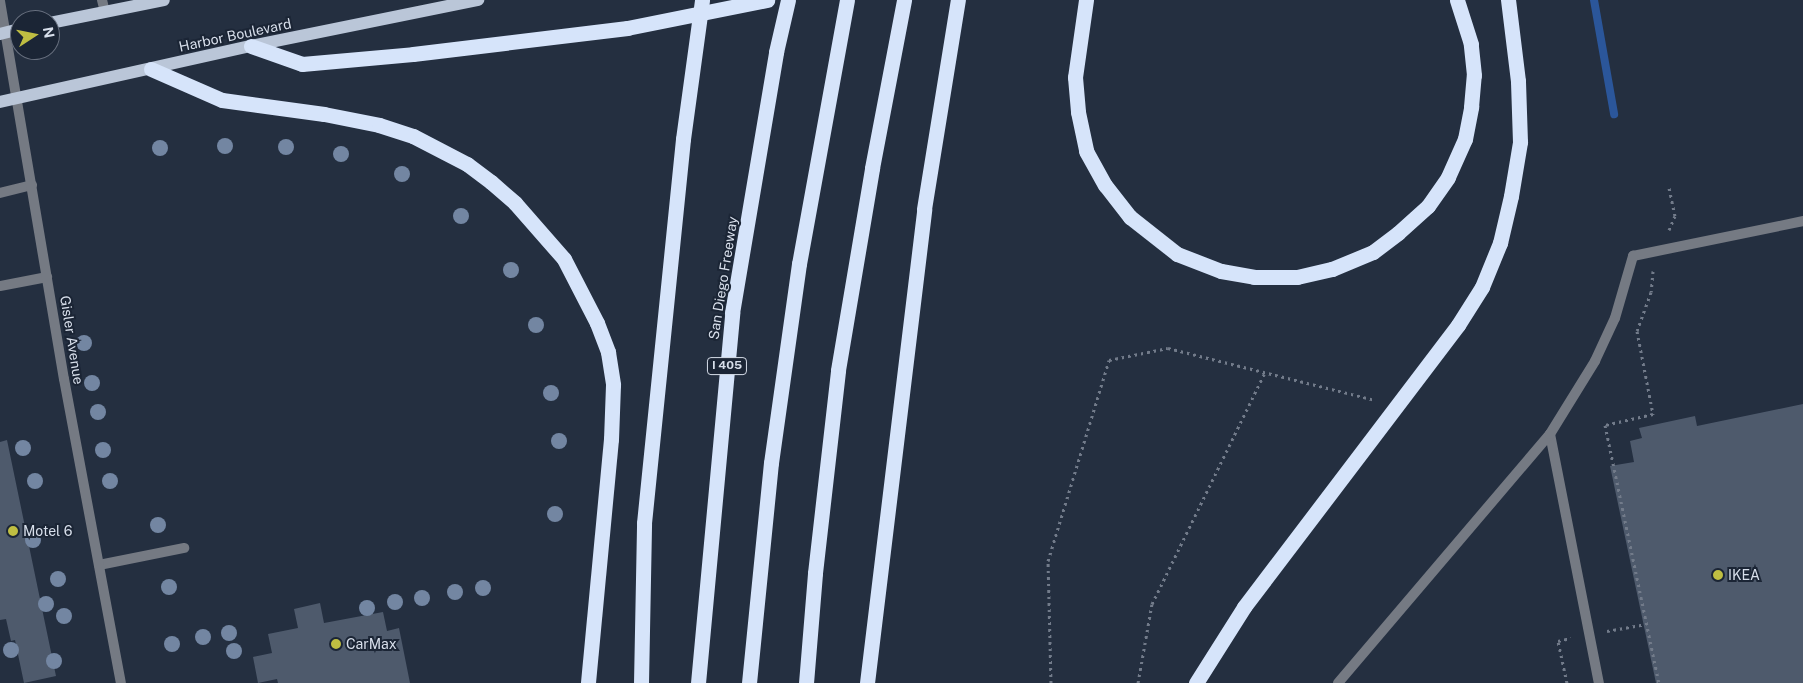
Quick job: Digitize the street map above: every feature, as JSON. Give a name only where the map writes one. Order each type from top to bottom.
[{"type":"highway","points":[[641,683],[644,523],[683,139],[702,0]]},
{"type":"highway","points":[[251,46],[302,64],[403,55],[627,28],[767,0]]},
{"type":"highway","name":"San Diego Freeway","points":[[698,683],[732,313],[776,52],[788,0]]},
{"type":"highway","points":[[806,683],[815,572],[838,370],[872,168],[904,0]]},
{"type":"highway","points":[[867,681],[924,209],[958,0]]},
{"type":"highway","points":[[1085,3],[1075,76],[1078,112],[1086,151],[1105,185],[1130,217],[1153,237],[1178,254],[1221,271],[1254,277],[1297,277],[1332,269],[1373,252],[1428,206],[1448,177],[1465,139],[1474,75],[1471,44],[1457,0]]},
{"type":"highway","points":[[1196,683],[1244,607],[1458,325],[1482,287],[1500,243],[1511,196],[1520,142],[1518,81],[1508,0]]},
{"type":"highway","points":[[749,683],[771,462],[798,273],[846,6]]},
{"type":"highway","points":[[151,69],[222,100],[324,114],[379,125],[413,136],[468,164],[491,182],[515,203],[564,259],[597,323],[608,352],[613,385],[611,439],[588,683]]},
{"type":"main road","points":[[60,20],[104,6],[164,0]]},
{"type":"main road","name":"Harbor Boulevard","points":[[0,102],[251,46],[478,0]]},
{"type":"street","name":"Gisler Avenue","points":[[0,1],[3,33],[17,98],[47,277],[122,683]]},
{"type":"street","points":[[0,193],[32,185]]},
{"type":"street","points":[[1338,683],[1550,434],[1595,361],[1615,318],[1633,256],[1803,221]]},
{"type":"street","points":[[0,286],[47,277]]},
{"type":"street","points":[[1550,434],[1599,683]]},
{"type":"street","points":[[99,565],[184,548]]},
{"type":"path","points":[[1659,683],[1605,425],[1653,414],[1637,331],[1651,292],[1653,269],[1675,216],[1669,188]]},
{"type":"path","points":[[1051,683],[1048,561],[1109,360],[1168,348],[1397,405]]},
{"type":"path","points":[[1138,683],[1152,604],[1264,372]]},
{"type":"building","name":"IKEA","points":[[1803,404],[1803,683],[1656,683],[1610,466],[1634,462],[1630,441],[1642,438],[1639,428],[1695,416],[1697,426]]},
{"type":"building","name":"Motel 6","points":[[7,440],[56,676],[24,683],[15,640],[11,641],[6,619],[0,620],[0,442]]},
{"type":"building","name":"CarMax","points":[[320,603],[324,623],[383,612],[387,631],[399,628],[410,683],[278,683],[277,679],[258,683],[253,657],[272,653],[268,634],[298,628],[294,609]]},
{"type":"waterway","points":[[1594,0],[1614,114]]},
{"type":"place","name":"Motel 6","points":[[13,531]]},
{"type":"place","name":"IKEA","points":[[1718,575]]},
{"type":"place","name":"CarMax","points":[[336,644]]}]
